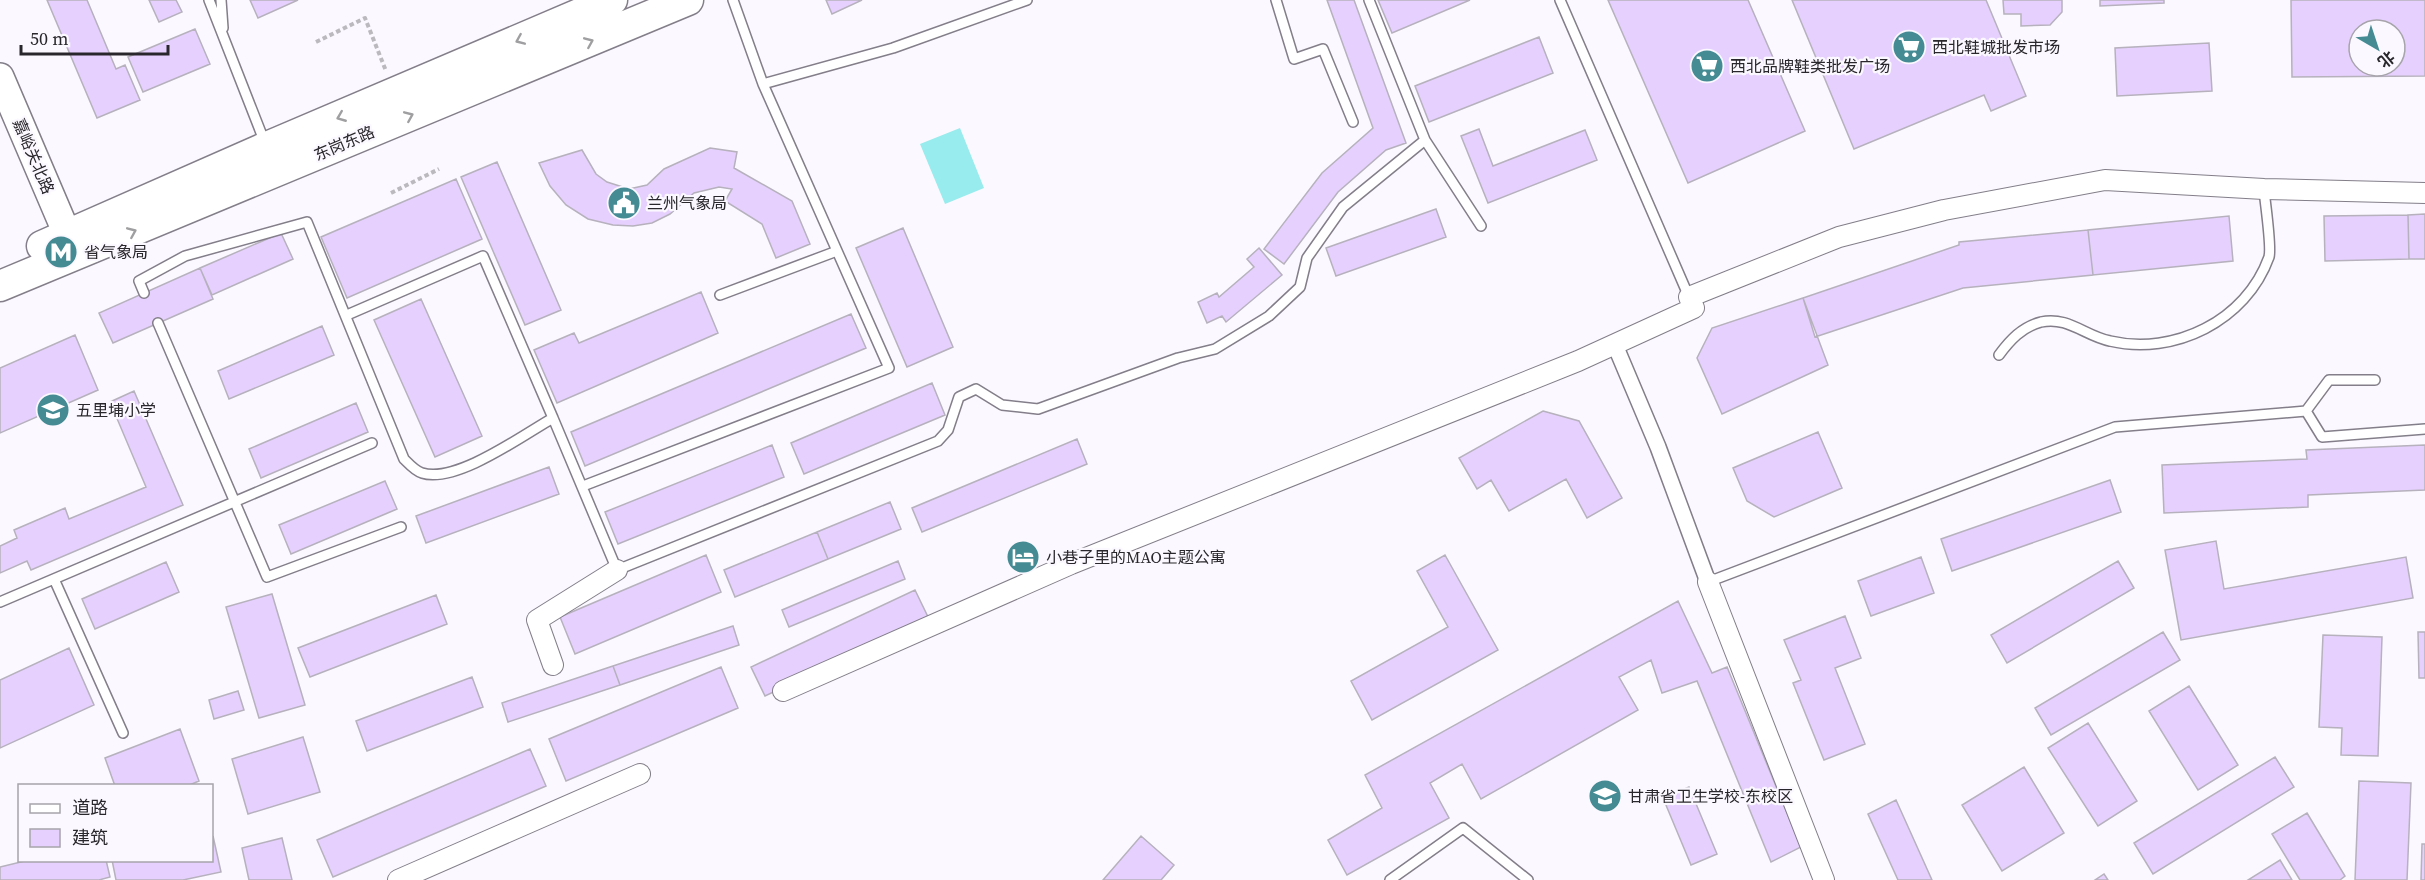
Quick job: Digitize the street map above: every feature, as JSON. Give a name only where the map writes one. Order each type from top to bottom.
[{"type":"main road","name":"东岗东路","points":[[0,286],[72,245],[267,147],[612,0]]},
{"type":"main road","name":"东岗东路","points":[[0,264],[72,245],[688,0]]},
{"type":"main road","name":"嘉峪关北路","points":[[0,77],[72,245]]},
{"type":"street","points":[[783,691],[1071,564],[1615,345],[1694,308],[1689,297],[1839,237],[1944,210],[2105,180],[2264,189],[2425,193]]},
{"type":"street","points":[[1615,345],[1658,447],[1824,880]]},
{"type":"street","points":[[553,665],[537,620],[617,570]]},
{"type":"street","points":[[398,880],[640,774]]},
{"type":"lane","points":[[209,0],[267,147]]},
{"type":"lane","points":[[221,0],[224,37]]},
{"type":"lane","points":[[583,486],[889,368],[763,84],[733,0]]},
{"type":"lane","points":[[763,84],[894,48],[1027,0]]},
{"type":"lane","points":[[1276,0],[1294,59],[1323,49],[1353,122]]},
{"type":"lane","points":[[1369,0],[1425,140],[1481,226]]},
{"type":"lane","points":[[1560,0],[1689,297]]},
{"type":"lane","points":[[347,315],[483,256],[617,570],[938,441],[948,430],[959,397],[976,389],[1002,405],[1038,409],[1178,358],[1215,349],[1269,316],[1300,286],[1307,258],[1343,207],[1425,140]]},
{"type":"lane","points":[[1999,356],[2010,340],[2024,329],[2042,322],[2060,321],[2078,326],[2107,341],[2139,346],[2172,342],[2214,325],[2248,295],[2270,256],[2264,189]]},
{"type":"lane","points":[[144,293],[139,281],[185,256],[307,222],[404,459],[419,473],[430,475],[456,472],[553,418]]},
{"type":"lane","points":[[720,295],[837,251]]},
{"type":"lane","points":[[158,323],[267,577],[401,527]]},
{"type":"lane","points":[[1708,582],[2115,427],[2306,411],[2329,380],[2375,380]]},
{"type":"lane","points":[[2306,411],[2322,436],[2425,429]]},
{"type":"lane","points":[[0,602],[372,443]]},
{"type":"lane","points":[[54,579],[123,733]]},
{"type":"lane","points":[[1390,880],[1463,828],[1528,880]]},
{"type":"path","points":[[316,42],[364,18],[395,94]]},
{"type":"path","points":[[391,193],[440,169]]},
{"type":"water","points":[[960,128],[984,188],[945,204],[920,144]]},
{"type":"building","points":[[47,0],[87,0],[116,69],[125,65],[140,100],[97,118]]},
{"type":"building","points":[[149,0],[176,0],[182,12],[159,22]]},
{"type":"building","points":[[250,0],[298,0],[258,18]]},
{"type":"building","points":[[826,0],[862,0],[832,14]]},
{"type":"building","points":[[1327,0],[1354,0],[1406,143],[1386,150],[1338,192],[1284,264],[1264,249],[1322,173],[1373,128]]},
{"type":"building","points":[[1378,0],[1470,0],[1392,33]]},
{"type":"building","name":"西北品牌鞋类批发广场","points":[[1608,0],[1748,0],[1805,131],[1688,183]]},
{"type":"building","name":"西北鞋城批发市场","points":[[1792,0],[1986,0],[2026,96],[1991,111],[1984,95],[1854,149]]},
{"type":"building","points":[[2003,0],[2062,0],[2062,12],[2050,25],[2021,26],[2021,14],[2004,14]]},
{"type":"building","points":[[2100,0],[2164,0],[2164,3],[2100,6]]},
{"type":"building","points":[[2291,0],[2425,0],[2425,76],[2407,76],[2407,18],[2347,18],[2347,77],[2292,77]]},
{"type":"building","points":[[195,29],[210,64],[143,92],[128,57]]},
{"type":"building","points":[[1539,37],[1553,73],[1429,122],[1415,86]]},
{"type":"building","points":[[2209,43],[2212,91],[2117,96],[2115,48]]},
{"type":"building","points":[[1479,129],[1493,166],[1585,130],[1597,160],[1488,203],[1461,136]]},
{"type":"building","name":"兰州气象局","points":[[710,148],[737,152],[734,168],[792,201],[810,244],[776,258],[762,224],[725,201],[732,189],[719,187],[694,193],[670,214],[652,223],[633,226],[613,225],[588,219],[566,205],[550,186],[539,163],[582,150],[596,174],[607,182],[629,189],[647,185],[664,169]]},
{"type":"building","points":[[497,162],[561,310],[525,325],[461,177]]},
{"type":"building","points":[[456,179],[482,239],[347,298],[321,237]]},
{"type":"building","points":[[1436,209],[1446,237],[1336,276],[1326,248]]},
{"type":"building","points":[[2425,214],[2425,259],[2409,259],[2408,215]]},
{"type":"building","points":[[2408,215],[2409,259],[2325,261],[2324,216]]},
{"type":"building","points":[[2229,216],[2233,261],[2093,275],[2088,230]]},
{"type":"building","points":[[903,228],[953,347],[907,367],[856,248]]},
{"type":"building","points":[[2088,230],[2093,275],[1963,288],[1815,337],[1803,298],[1959,245],[1959,242]]},
{"type":"building","points":[[281,233],[293,259],[212,295],[200,268]]},
{"type":"building","points":[[1259,248],[1282,275],[1226,322],[1222,316],[1207,323],[1198,302],[1217,293],[1219,297],[1254,267],[1247,259]]},
{"type":"building","points":[[200,268],[213,299],[113,343],[99,313]]},
{"type":"building","points":[[701,292],[718,333],[557,403],[534,350],[574,333],[579,343]]},
{"type":"building","points":[[1803,298],[1828,365],[1722,414],[1697,358],[1712,328]]},
{"type":"building","points":[[421,299],[482,436],[435,457],[374,320]]},
{"type":"building","points":[[851,314],[866,348],[585,466],[571,432]]},
{"type":"building","points":[[322,326],[334,355],[229,399],[218,371]]},
{"type":"building","points":[[75,335],[98,390],[0,433],[0,368]]},
{"type":"building","points":[[932,383],[945,415],[804,474],[791,443]]},
{"type":"building","points":[[134,391],[183,505],[31,570],[27,561],[0,573],[0,546],[17,538],[14,530],[65,508],[69,519],[146,487],[110,402]]},
{"type":"building","points":[[356,403],[368,432],[261,478],[249,449]]},
{"type":"building","points":[[1543,411],[1579,421],[1622,498],[1587,518],[1566,479],[1509,511],[1491,480],[1477,489],[1459,458]]},
{"type":"building","points":[[1818,432],[1842,488],[1774,517],[1747,501],[1733,468]]},
{"type":"building","points":[[1077,439],[1087,464],[922,532],[912,508]]},
{"type":"building","points":[[772,445],[784,477],[618,544],[605,512]]},
{"type":"building","points":[[2425,445],[2425,490],[2308,495],[2308,507],[2164,513],[2162,465],[2307,459],[2306,450]]},
{"type":"building","points":[[549,467],[559,494],[426,543],[416,516]]},
{"type":"building","points":[[2110,480],[2121,512],[1952,571],[1941,539]]},
{"type":"building","points":[[385,481],[397,509],[291,554],[279,525]]},
{"type":"building","points":[[890,502],[901,529],[828,559],[817,532]]},
{"type":"building","points":[[817,532],[828,559],[735,597],[724,570]]},
{"type":"building","points":[[2216,541],[2224,589],[2406,557],[2413,598],[2181,640],[2165,550]]},
{"type":"building","points":[[706,555],[721,592],[575,654],[560,617]]},
{"type":"building","points":[[1445,555],[1498,650],[1372,720],[1351,681],[1448,627],[1417,571]]},
{"type":"building","points":[[1921,557],[1934,593],[1871,616],[1858,581]]},
{"type":"building","points":[[898,561],[905,579],[789,627],[782,610]]},
{"type":"building","points":[[2118,561],[2134,588],[2007,663],[1991,635]]},
{"type":"building","points":[[166,562],[179,592],[95,629],[82,599]]},
{"type":"building","points":[[915,590],[929,619],[765,696],[751,667]]},
{"type":"building","points":[[272,594],[305,705],[259,718],[226,607]]},
{"type":"building","points":[[436,595],[447,624],[310,677],[298,648]]},
{"type":"building","points":[[1678,601],[1712,673],[1727,667],[1801,847],[1771,862],[1697,681],[1662,693],[1651,660],[1619,677],[1638,710],[1481,799],[1462,764],[1430,783],[1449,818],[1347,875],[1328,840],[1382,808],[1365,775]]},
{"type":"building","points":[[1845,616],[1861,658],[1835,668],[1865,744],[1824,760],[1793,683],[1801,680],[1784,640]]},
{"type":"building","points":[[733,626],[739,645],[620,685],[613,666]]},
{"type":"building","points":[[2163,632],[2180,660],[2051,735],[2035,708]]},
{"type":"building","points":[[2418,632],[2425,632],[2425,678],[2419,678]]},
{"type":"building","points":[[2323,635],[2382,637],[2378,756],[2341,755],[2342,728],[2319,727]]},
{"type":"building","points":[[69,648],[94,705],[0,748],[0,680]]},
{"type":"building","points":[[613,666],[620,685],[508,722],[502,703]]},
{"type":"building","points":[[721,667],[738,708],[566,781],[549,739]]},
{"type":"building","points":[[472,677],[483,707],[367,751],[356,721]]},
{"type":"building","points":[[2189,686],[2238,765],[2198,790],[2149,711]]},
{"type":"building","points":[[238,691],[244,710],[214,719],[209,700]]},
{"type":"building","points":[[2088,723],[2137,801],[2098,826],[2048,748]]},
{"type":"building","points":[[180,729],[199,781],[192,784],[114,784],[105,758]]},
{"type":"building","points":[[303,737],[320,792],[248,814],[232,759]]},
{"type":"building","points":[[530,749],[546,786],[333,877],[317,840]]},
{"type":"building","points":[[2275,757],[2294,787],[2153,874],[2134,843]]},
{"type":"building","points":[[2024,767],[2064,833],[2002,871],[1962,805]]},
{"type":"building","points":[[2359,781],[2411,783],[2407,880],[2355,880]]},
{"type":"building","points":[[1689,787],[1717,854],[1691,865],[1663,798]]},
{"type":"building","points":[[1896,800],[1932,880],[1898,880],[1868,814]]},
{"type":"building","points":[[2307,813],[2345,876],[2340,880],[2300,880],[2272,834]]},
{"type":"building","points":[[213,836],[221,872],[183,880],[116,880],[112,862],[213,862]]},
{"type":"building","points":[[1141,836],[1174,865],[1161,880],[1103,880]]},
{"type":"building","points":[[282,838],[292,880],[249,880],[242,848]]},
{"type":"building","points":[[2422,844],[2425,844],[2425,880],[2421,880]]},
{"type":"building","points":[[2280,860],[2292,880],[2248,880]]},
{"type":"building","points":[[21,862],[106,862],[110,877],[99,880],[0,880],[0,867]]},
{"type":"building","points":[[2104,874],[2108,880],[2095,880]]},
{"type":"place","name":"西北鞋城批发市场","points":[[1909,47]]},
{"type":"place","name":"西北品牌鞋类批发广场","points":[[1707,66]]},
{"type":"place","name":"兰州气象局","points":[[624,203]]},
{"type":"place","name":"省气象局","points":[[61,252]]},
{"type":"place","name":"五里埔小学","points":[[53,410]]},
{"type":"place","name":"小巷子里的MAO主题公寓","points":[[1023,557]]},
{"type":"place","name":"甘肃省卫生学校-东校区","points":[[1605,796]]}]
